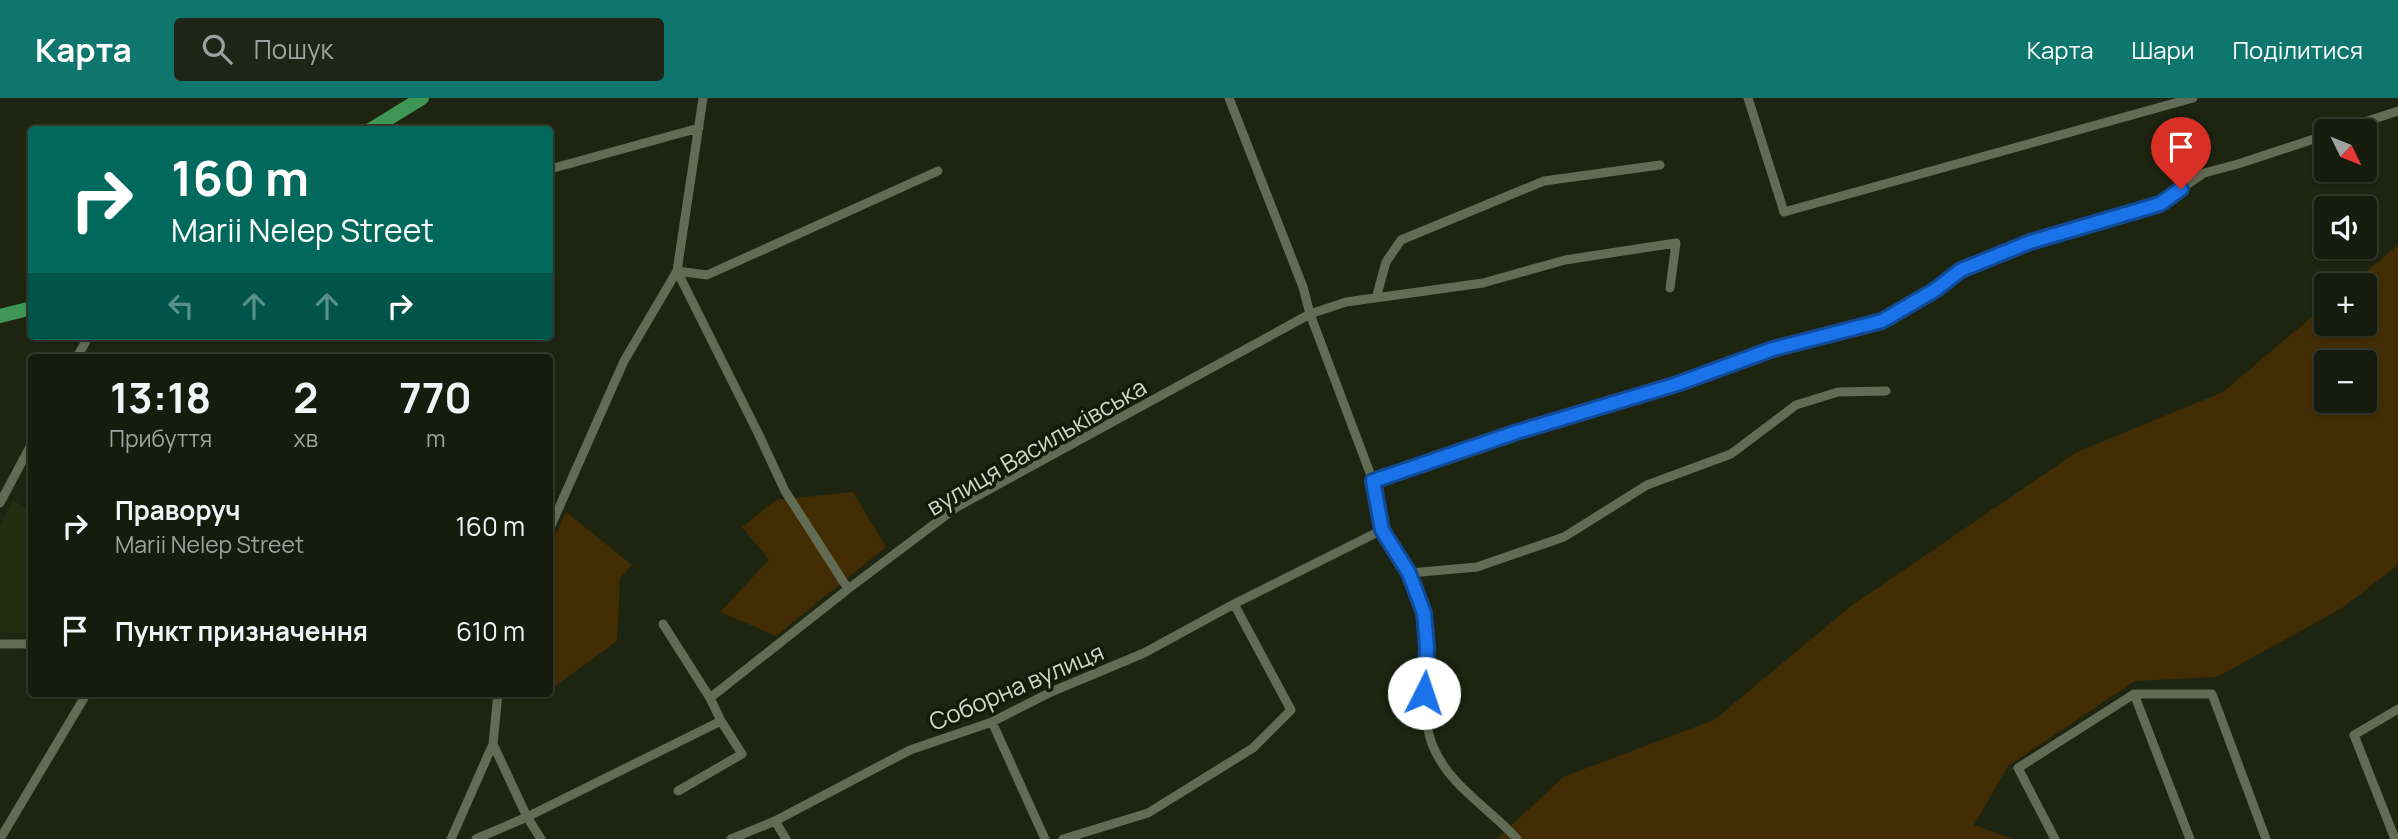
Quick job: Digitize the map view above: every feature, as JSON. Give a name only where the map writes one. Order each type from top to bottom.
[{"type":"main road","points":[[376,126],[422,98]]},
{"type":"main road","points":[[0,316],[28,309]]},
{"type":"street","points":[[553,521],[624,361],[677,271],[703,98]]},
{"type":"street","points":[[1229,98],[1303,287],[1310,314],[1373,481],[1382,530],[1409,573],[1424,613],[1427,648],[1424,693],[1432,742],[1446,771],[1471,798],[1500,819],[1517,839]]},
{"type":"street","points":[[1748,98],[1784,212],[2193,98]]},
{"type":"street","points":[[2374,119],[2398,111]]},
{"type":"street","points":[[553,168],[699,128]]},
{"type":"street","points":[[1373,481],[1517,432],[1677,384],[1773,349],[1882,321],[1935,290],[1961,270],[2030,242],[2160,204],[2204,173],[2314,139]]},
{"type":"street","points":[[1376,298],[1386,262],[1401,240],[1544,181],[1660,164]]},
{"type":"street","points":[[677,271],[707,275],[938,171]]},
{"type":"street","name":"вулиця Васильківська","points":[[710,698],[848,589],[957,508],[1310,314],[1346,302],[1483,283],[1566,260],[1676,243],[1670,288]]},
{"type":"street","points":[[677,271],[785,491],[848,589]]},
{"type":"street","points":[[1409,573],[1477,567],[1564,537],[1647,485],[1731,454],[1796,405],[1838,392],[1886,391]]},
{"type":"street","points":[[2,494],[28,450]]},
{"type":"street","name":"Соборна вулиця","points":[[731,839],[775,821],[910,750],[992,722],[1051,692],[1143,653],[1382,530]]},
{"type":"street","points":[[1063,839],[1148,813],[1253,748],[1291,710],[1234,604]]},
{"type":"street","points":[[663,624],[742,754],[678,791]]},
{"type":"street","points":[[0,644],[28,644]]},
{"type":"street","points":[[2054,839],[2018,768],[2134,694],[2212,694],[2266,839]]},
{"type":"street","points":[[2134,694],[2190,839]]},
{"type":"street","points":[[0,839],[86,697]]},
{"type":"street","points":[[451,839],[493,744],[498,697]]},
{"type":"street","points":[[2395,839],[2354,735],[2398,709]]},
{"type":"street","points":[[476,839],[527,817],[721,721]]},
{"type":"street","points":[[992,722],[1045,839]]},
{"type":"street","points":[[493,744],[527,817],[541,839]]},
{"type":"street","points":[[775,821],[786,839]]},
{"type":"shaded area","points":[[2398,245],[2398,565],[2342,608],[2217,677],[2135,681],[2008,766],[1974,825],[2014,839],[1497,839],[1563,777],[1714,720],[1851,606],[2077,452],[2223,392],[2314,315],[2314,336],[2377,336],[2377,273],[2364,273]]},
{"type":"shaded area","points":[[853,492],[886,547],[776,636],[720,612],[769,560],[742,527],[776,500]]},
{"type":"shaded area","points":[[13,500],[28,509],[28,634],[0,632],[0,525]]},
{"type":"shaded area","points":[[566,512],[632,565],[620,578],[617,641],[553,688],[553,540]]},
{"type":"route","points":[[1424,693],[1427,648],[1424,613],[1409,573],[1382,530],[1373,481],[1517,432],[1677,384],[1773,349],[1882,321],[1935,290],[1961,270],[2030,242],[2160,204],[2181,189]]}]
